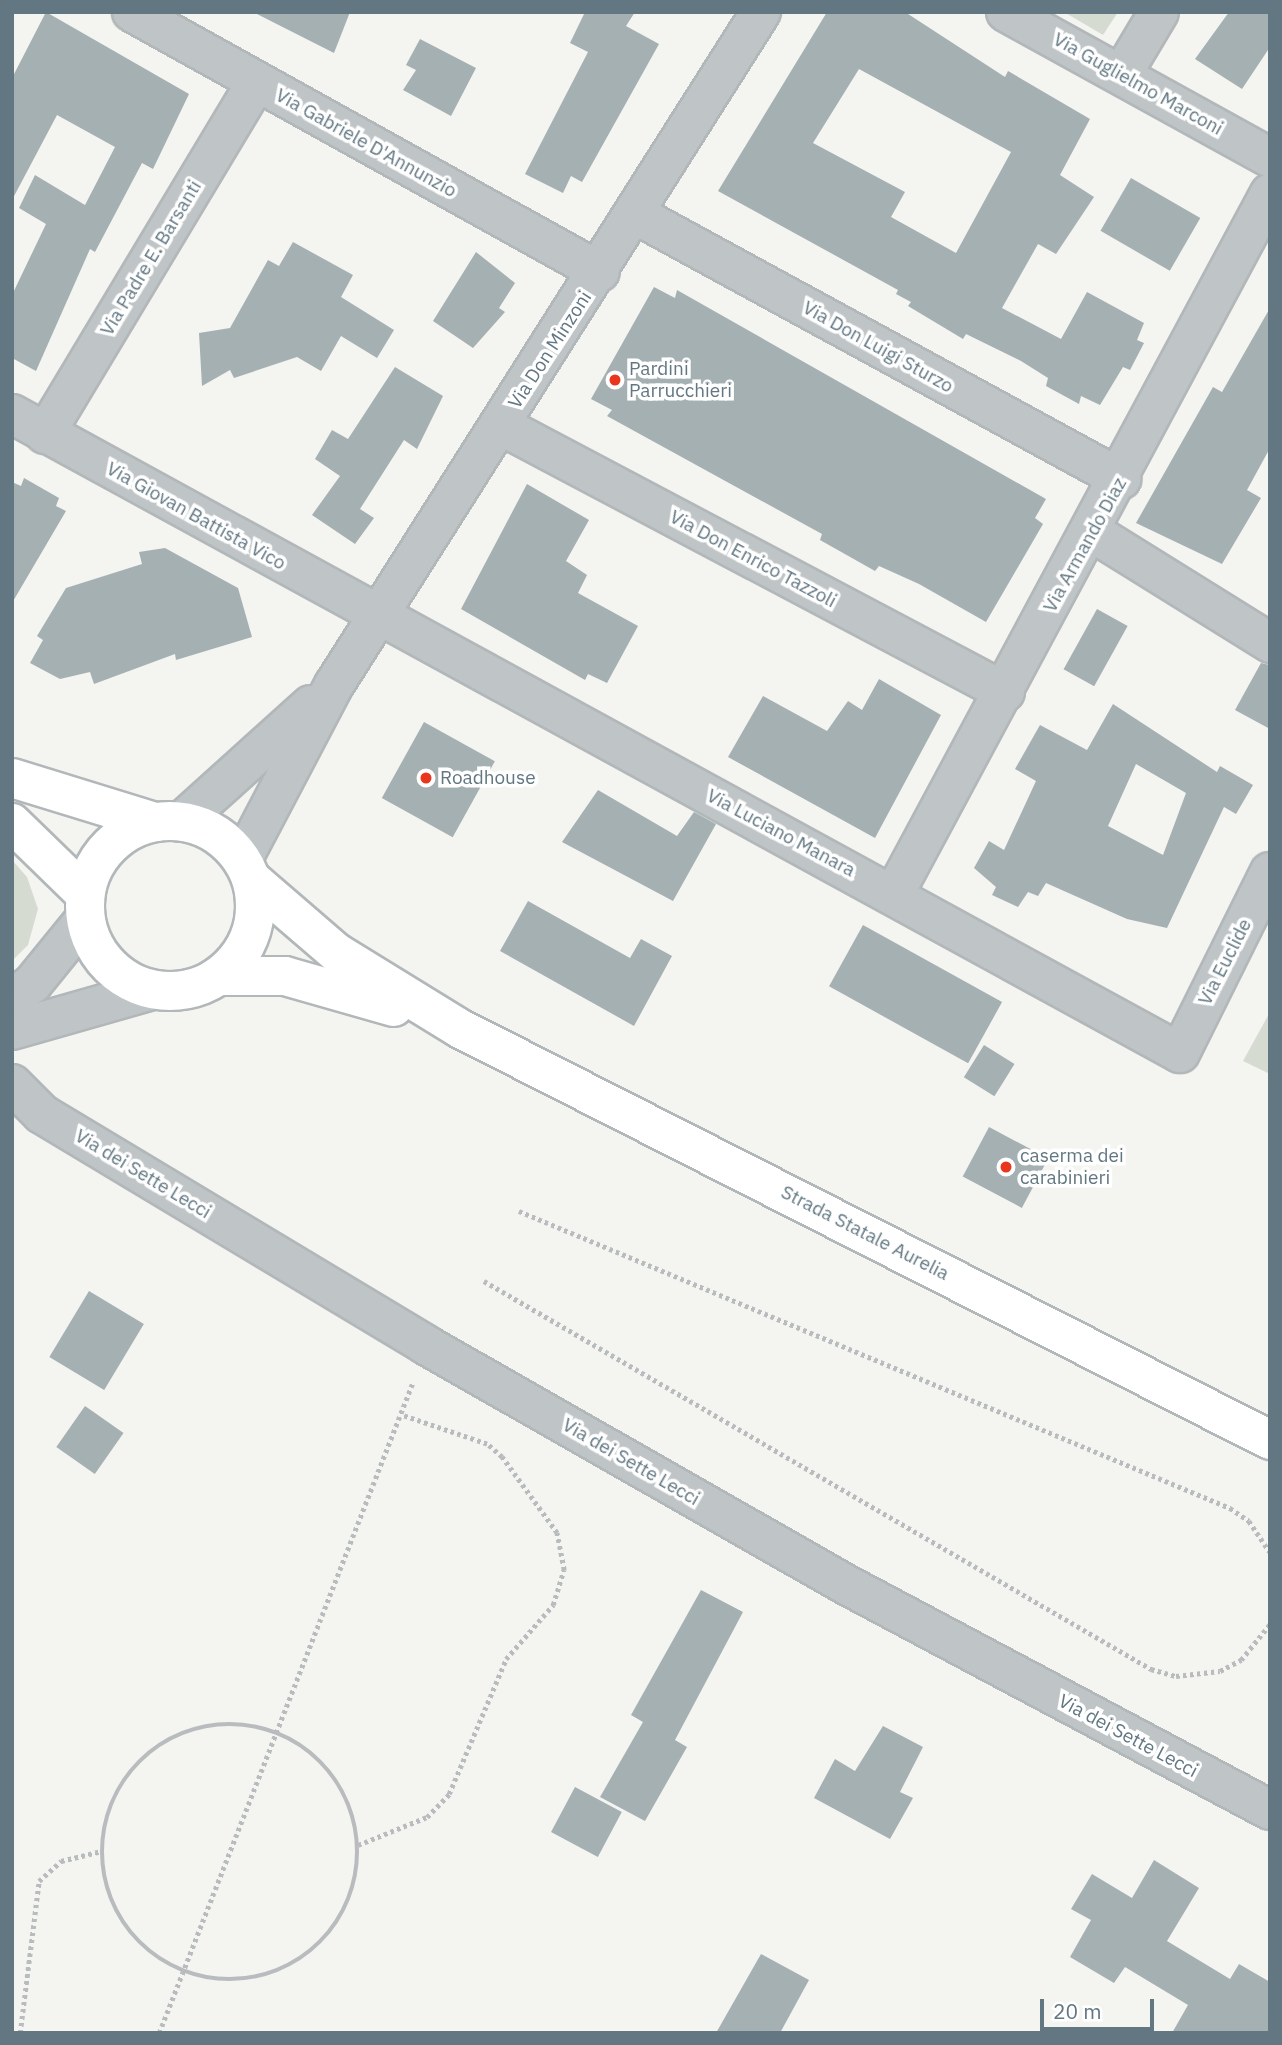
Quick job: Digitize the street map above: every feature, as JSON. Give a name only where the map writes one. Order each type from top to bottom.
[{"type":"main road","points":[[12,778],[216,834],[247,870],[251,934],[219,976],[180,992],[152,990],[107,965],[85,906],[12,823]]},
{"type":"main road","points":[[85,906],[108,846],[168,822]]},
{"type":"main road","name":"Strada Statale Aurelia","points":[[247,870],[337,953],[459,1028],[1270,1440]]},
{"type":"main road","name":"Strada Statale Aurelia","points":[[219,976],[253,973],[319,982],[459,1028]]},
{"type":"street","name":"Via Gabriele D'Annunzio","points":[[132,12],[600,272]]},
{"type":"street","name":"Via Don Minzoni","points":[[247,870],[334,685],[381,616],[600,272],[761,12]]},
{"type":"street","name":"Via Guglielmo Marconi","points":[[1006,12],[1270,158]]},
{"type":"street","points":[[1122,74],[1159,12]]},
{"type":"street","name":"Via Padre E. Barsanti","points":[[45,433],[256,83]]},
{"type":"street","name":"Via Armando Diaz","points":[[894,894],[1121,479],[1270,193]]},
{"type":"street","name":"Via Don Luigi Sturzo","points":[[635,214],[1121,479]]},
{"type":"street","name":"Via Giovan Battista Vico","points":[[12,414],[381,616]]},
{"type":"street","name":"Via Don Enrico Tazzoli","points":[[502,426],[1005,692]]},
{"type":"street","points":[[1091,532],[1270,643]]},
{"type":"street","name":"Via Luciano Manara","points":[[381,616],[894,894],[1180,1053]]},
{"type":"street","name":"Via Don Minzoni","points":[[168,822],[334,685]]},
{"type":"street","name":"Via Euclide","points":[[1180,1053],[1270,872]]},
{"type":"street","points":[[12,999],[33,983],[85,906]]},
{"type":"street","points":[[12,1030],[152,990]]},
{"type":"street","name":"Via dei Sette Lecci","points":[[12,1084],[43,1114],[426,1345],[845,1584],[1270,1810]]},
{"type":"path","points":[[519,1211],[1230,1508],[1249,1521],[1270,1552]]},
{"type":"path","points":[[484,1280],[1151,1669],[1176,1676],[1220,1671],[1241,1660],[1270,1624]]},
{"type":"path","points":[[159,2033],[275,1732],[402,1415],[426,1345]]},
{"type":"path","points":[[358,1844],[411,1825],[442,1804],[506,1659],[553,1605],[564,1570],[557,1533],[487,1444],[402,1415]]},
{"type":"path","points":[[215,1725],[275,1732],[307,1750],[334,1776],[351,1809],[358,1844],[358,1870],[340,1919],[305,1956],[283,1969],[233,1980],[182,1971],[160,1960],[124,1924],[108,1889],[102,1851],[117,1792],[158,1747],[215,1725]]},
{"type":"path","points":[[20,2033],[38,1881],[61,1861],[102,1851]]},
{"type":"shaded area","points":[[1064,12],[1118,12],[1103,35]]},
{"type":"shaded area","points":[[12,860],[27,877],[38,909],[28,945],[12,961]]},
{"type":"shaded area","points":[[1270,1012],[1270,1074],[1243,1061]]},
{"type":"building","points":[[46,12],[189,94],[153,169],[142,163],[95,252],[90,249],[36,371],[12,358],[12,295],[46,224],[19,208],[35,175],[85,205],[115,147],[57,115],[12,200],[12,78]]},
{"type":"building","points":[[253,12],[350,12],[334,53]]},
{"type":"building","points":[[585,12],[635,12],[626,26],[659,44],[582,182],[571,176],[563,193],[525,174],[588,52],[570,43]]},
{"type":"building","points":[[827,12],[905,12],[1005,77],[1008,71],[1090,119],[1060,175],[1094,197],[1056,254],[1038,244],[1002,308],[1061,339],[1087,292],[1144,323],[1137,340],[1144,343],[1130,370],[1123,367],[1100,405],[1081,396],[1079,404],[1046,386],[1048,378],[1021,361],[966,334],[963,339],[908,306],[911,302],[896,294],[898,290],[718,191]],"holes":[[[859,69],[1011,152],[956,253],[891,217],[905,192],[813,143]]]},
{"type":"building","points":[[1229,12],[1270,12],[1270,47],[1242,89],[1195,59]]},
{"type":"building","points":[[420,39],[476,68],[451,116],[403,90],[416,70],[406,65]]},
{"type":"building","points":[[1131,178],[1200,218],[1170,271],[1100,231]]},
{"type":"building","points":[[293,242],[353,275],[341,297],[394,330],[377,358],[341,336],[321,371],[297,357],[234,378],[230,370],[202,386],[199,333],[230,328],[268,260],[279,266]]},
{"type":"building","points":[[476,252],[515,283],[499,308],[505,312],[473,348],[433,321]]},
{"type":"building","points":[[654,287],[675,298],[677,290],[1046,499],[1035,518],[1043,524],[986,622],[919,584],[879,566],[875,571],[820,540],[822,534],[607,416],[612,410],[591,399]]},
{"type":"building","points":[[1270,308],[1270,448],[1247,490],[1261,498],[1222,564],[1136,523],[1213,387],[1222,392]]},
{"type":"building","points":[[395,367],[443,396],[417,449],[404,440],[360,509],[374,518],[355,544],[312,515],[340,476],[315,459],[332,430],[348,439]]},
{"type":"building","points":[[24,478],[59,498],[56,506],[66,511],[12,603],[12,482],[21,486]]},
{"type":"building","points":[[527,484],[589,520],[566,561],[587,575],[578,593],[638,626],[607,683],[588,674],[585,680],[461,609]]},
{"type":"building","points":[[165,548],[238,588],[252,637],[176,660],[175,654],[94,684],[90,672],[60,679],[30,663],[43,640],[37,636],[66,588],[142,564],[139,552]]},
{"type":"building","points":[[1097,609],[1128,626],[1094,686],[1064,669]]},
{"type":"building","points":[[1261,663],[1270,665],[1270,729],[1235,710]]},
{"type":"building","points":[[879,679],[941,715],[875,838],[728,757],[763,696],[827,731],[848,701],[862,710]]},
{"type":"building","points":[[1113,704],[1217,772],[1220,766],[1253,785],[1236,814],[1224,807],[1167,928],[1127,919],[1046,883],[1038,896],[1028,892],[1018,907],[992,895],[996,887],[974,868],[989,841],[1004,850],[1036,781],[1015,769],[1040,725],[1087,750]],"holes":[[[1136,764],[1186,793],[1163,855],[1108,826]]]},
{"type":"building","points":[[424,722],[495,761],[453,837],[382,798]]},
{"type":"building","points":[[598,790],[677,836],[694,812],[716,824],[673,901],[562,842]]},
{"type":"building","points":[[528,901],[630,958],[641,939],[672,956],[634,1026],[500,951]]},
{"type":"building","points":[[863,925],[1002,1002],[968,1063],[829,986]]},
{"type":"building","points":[[984,1045],[1015,1064],[994,1096],[964,1077]]},
{"type":"building","name":"caserma dei carabinieri","points":[[989,1127],[1048,1158],[1022,1208],[963,1176]]},
{"type":"building","points":[[89,1291],[144,1324],[104,1390],[49,1357]]},
{"type":"building","points":[[85,1406],[124,1433],[95,1474],[56,1447]]},
{"type":"building","points":[[701,1590],[743,1612],[675,1740],[687,1747],[645,1821],[600,1797],[643,1722],[631,1715]]},
{"type":"building","points":[[883,1726],[923,1747],[900,1792],[913,1798],[890,1839],[814,1798],[835,1759],[855,1771]]},
{"type":"building","points":[[575,1787],[622,1812],[598,1857],[551,1832]]},
{"type":"building","points":[[1154,1860],[1199,1888],[1167,1941],[1230,1979],[1239,1964],[1270,1982],[1270,2033],[1172,2033],[1188,2005],[1125,1967],[1114,1983],[1070,1957],[1091,1920],[1071,1909],[1092,1874],[1132,1898]]},
{"type":"building","points":[[761,1954],[809,1980],[780,2033],[716,2033]]},
{"type":"place","name":"Pardini Parrucchieri","points":[[615,380]]},
{"type":"place","name":"Roadhouse","points":[[426,778]]},
{"type":"place","name":"caserma dei carabinieri","points":[[1006,1167]]}]
